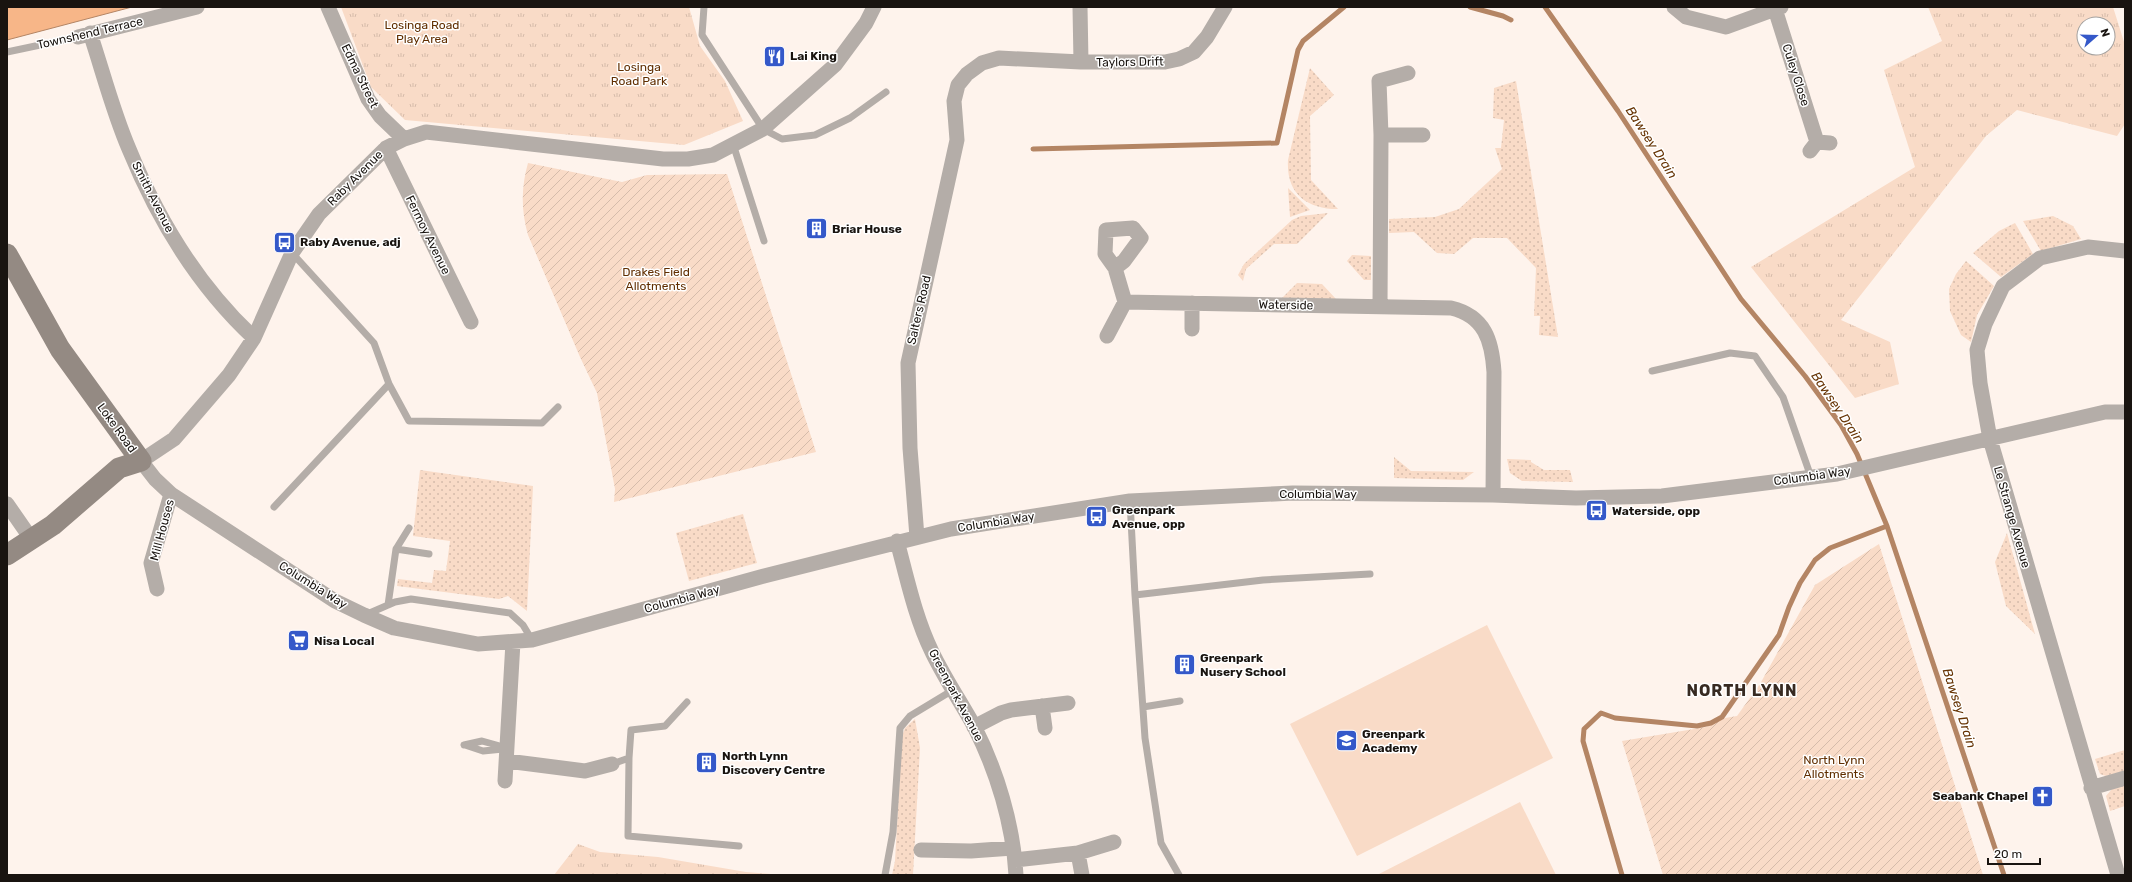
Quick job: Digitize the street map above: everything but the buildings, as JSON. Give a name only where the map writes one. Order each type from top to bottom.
[{"type":"street","name":"Townshend Terrace","points":[[84,35],[197,7]]},
{"type":"street","name":"Edma Street","points":[[328,7],[368,98],[380,116],[404,139]]},
{"type":"street","name":"Raby Avenue","points":[[141,461],[174,439],[229,375],[254,338],[292,253],[319,214],[386,148],[404,139],[426,132],[510,143],[663,159],[688,159],[713,155],[763,129],[835,65],[866,23],[874,7]]},
{"type":"street","name":"Taylors Drift","points":[[1080,7],[1082,62]]},
{"type":"street","name":"Taylors Drift","points":[[958,85],[967,74],[982,63],[999,58],[1082,62],[1165,62],[1179,59],[1194,52],[1207,37],[1225,7]]},
{"type":"street","points":[[1674,7],[1686,17],[1726,27],[1778,8]]},
{"type":"street","name":"Culey Close","points":[[1778,8],[1819,145]]},
{"type":"street","name":"Smith Avenue","points":[[84,35],[128,149],[164,222],[198,276],[220,304],[254,338]]},
{"type":"street","points":[[1380,307],[1381,135],[1379,81],[1408,73]]},
{"type":"street","name":"Salters Road","points":[[917,537],[910,448],[908,363],[957,140],[954,101],[958,85]]},
{"type":"street","points":[[1381,135],[1423,135]]},
{"type":"street","name":"Fermoy Avenue","points":[[386,148],[470,322]]},
{"type":"street","name":"Le Strange Avenue","points":[[2118,875],[2091,788],[1990,438],[1980,383],[1978,350],[1985,324],[2003,286],[2040,258],[2088,247],[2125,250]]},
{"type":"street","name":"Loke Road","points":[[7,254],[60,349],[141,461],[119,468],[53,525],[7,555]]},
{"type":"street","points":[[1107,336],[1125,302],[1114,268]]},
{"type":"street","name":"Waterside","points":[[1125,302],[1451,308],[1462,310],[1475,319],[1484,329],[1493,353],[1493,495]]},
{"type":"street","points":[[1192,303],[1192,329]]},
{"type":"street","name":"Columbia Way","points":[[141,461],[155,479],[171,494],[335,601],[394,628],[478,644],[532,640],[897,541],[951,529],[1130,501],[1293,493],[1493,495],[1576,498],[1662,496],[1837,474],[2105,412],[2125,412]]},
{"type":"street","name":"Mill Houses","points":[[156,589],[151,563],[171,494]]},
{"type":"street","points":[[7,504],[32,540]]},
{"type":"street","name":"Greenpark Avenue","points":[[897,541],[916,610],[932,651],[974,727],[999,787],[1015,861]]},
{"type":"street","points":[[505,781],[513,642]]},
{"type":"street","points":[[974,727],[1000,713],[1068,703]]},
{"type":"street","points":[[1042,706],[1046,728]]},
{"type":"street","points":[[507,754],[586,771],[612,764]]},
{"type":"street","points":[[2091,788],[2125,778]]},
{"type":"street","points":[[921,850],[971,851],[1015,861],[1078,852],[1114,842]]},
{"type":"street","points":[[1078,852],[1082,875]]},
{"type":"lane","points":[[704,7],[702,36],[763,129],[782,139],[815,135],[850,118],[886,92]]},
{"type":"lane","name":"Townshend Terrace","points":[[7,52],[84,35]]},
{"type":"lane","points":[[733,144],[764,241]]},
{"type":"lane","points":[[292,253],[374,343],[389,384],[409,421],[542,424],[558,407]]},
{"type":"lane","points":[[1652,371],[1730,353],[1755,356],[1783,397],[1810,477]]},
{"type":"lane","points":[[274,507],[389,384]]},
{"type":"lane","points":[[1130,501],[1145,738],[1161,843],[1179,875]]},
{"type":"lane","points":[[388,605],[396,549],[409,528]]},
{"type":"lane","points":[[396,549],[429,554]]},
{"type":"lane","points":[[1135,595],[1263,580],[1370,574]]},
{"type":"lane","points":[[364,615],[388,605],[411,599],[510,613],[523,625],[532,640]]},
{"type":"lane","points":[[885,875],[893,832],[900,728],[910,716],[953,690]]},
{"type":"lane","points":[[1143,707],[1180,701]]},
{"type":"lane","points":[[687,702],[665,726],[631,730],[629,758],[628,836],[739,846]]},
{"type":"lane","points":[[482,741],[507,754],[483,751],[464,745],[482,741]]},
{"type":"lane","points":[[612,764],[629,758]]},
{"type":"green space","name":"Losinga Road Park","points":[[341,7],[689,7],[700,46],[725,81],[743,121],[684,145],[405,120],[371,87]]},
{"type":"green space","points":[[1928,7],[2113,7],[2116,16],[2076,16],[2076,56],[2116,56],[2116,16],[2125,45],[2125,124],[2117,136],[2017,110],[1986,136],[1841,320],[1890,342],[1899,384],[1855,398],[1751,267],[1915,167],[1884,70],[1942,41]]},
{"type":"green space","points":[[1310,68],[1334,95],[1310,116],[1311,180],[1338,209],[1316,206],[1300,197],[1290,182],[1288,172],[1288,160]]},
{"type":"green space","points":[[1516,81],[1558,337],[1539,335],[1540,316],[1534,316],[1536,268],[1507,238],[1473,238],[1454,254],[1437,253],[1414,232],[1389,233],[1389,219],[1435,217],[1459,209],[1502,169],[1495,148],[1501,148],[1504,120],[1493,118],[1494,88]]},
{"type":"green space","name":"Drakes Field Allotments","points":[[528,163],[622,182],[647,175],[727,174],[816,452],[614,502],[615,489],[597,393],[528,235],[523,208],[523,190]]},
{"type":"green space","points":[[1288,188],[1310,210],[1290,217]]},
{"type":"green space","points":[[1328,213],[1297,244],[1274,244],[1246,269],[1243,281],[1238,275],[1244,264],[1292,220],[1301,216]]},
{"type":"green space","points":[[2053,216],[2073,226],[2081,239],[2041,251],[2023,221]]},
{"type":"green space","points":[[2015,223],[2033,254],[2001,277],[1973,253],[1999,231]]},
{"type":"green space","points":[[1352,255],[1371,256],[1371,280],[1364,280],[1347,261]]},
{"type":"green space","points":[[1966,261],[1994,286],[1977,315],[1971,342],[1961,335],[1950,311],[1949,289],[1956,274]]},
{"type":"green space","points":[[1297,283],[1322,284],[1336,299],[1282,298]]},
{"type":"green space","points":[[1394,457],[1411,471],[1474,472],[1463,480],[1394,478]]},
{"type":"green space","points":[[1507,459],[1531,460],[1531,462],[1544,470],[1570,470],[1573,482],[1522,481],[1510,473]]},
{"type":"green space","points":[[420,470],[533,486],[527,611],[508,596],[499,599],[397,586],[398,579],[432,583],[434,570],[446,571],[450,541],[413,536]]},
{"type":"green space","points":[[743,514],[757,563],[689,581],[676,533]]},
{"type":"green space","points":[[2007,533],[2035,634],[2006,606],[1995,562]]},
{"type":"green space","name":"North Lynn Allotments","points":[[1879,544],[1983,875],[1663,875],[1622,741],[1706,727],[1725,718],[1737,716],[1760,684],[1815,585]]},
{"type":"green space","points":[[1487,625],[1553,758],[1357,856],[1290,724]]},
{"type":"green space","points":[[915,719],[920,748],[913,875],[892,875],[895,861],[902,736],[905,728]]},
{"type":"green space","points":[[2125,750],[2125,771],[2106,776],[2100,774],[2095,759]]},
{"type":"green space","points":[[2125,785],[2125,806],[2110,811],[2106,796],[2112,789]]},
{"type":"green space","points":[[1520,802],[1556,875],[1377,875]]},
{"type":"green space","points":[[578,844],[600,852],[658,857],[746,872],[783,875],[554,875]]},
{"type":"shaded area","points":[[7,7],[132,7],[7,40]]},
{"type":"waterway","points":[[1033,149],[1277,143],[1298,50],[1303,41],[1344,7]]},
{"type":"waterway","points":[[1470,7],[1503,16],[1511,20]]},
{"type":"waterway","name":"Bawsey Drain","points":[[1545,7],[1618,111],[1741,299],[1805,376],[1841,425],[1857,454],[1887,526],[2004,875]]},
{"type":"waterway","points":[[1622,875],[1583,741],[1584,729],[1601,713],[1615,718],[1697,726],[1711,723],[1722,717],[1779,635],[1789,607],[1800,583],[1815,560],[1830,548],[1887,526]]},
{"type":"place","name":"Lai King","points":[[774,56]]},
{"type":"place","name":"Briar House","points":[[816,229]]},
{"type":"place","name":"Raby Avenue, adj","points":[[285,242]]},
{"type":"place","name":"Waterside, opp","points":[[1597,511]]},
{"type":"place","name":"Greenpark Avenue, opp","points":[[1096,517]]},
{"type":"place","name":"Nisa Local","points":[[298,641]]},
{"type":"place","name":"Greenpark Nusery School","points":[[1184,665]]},
{"type":"place","name":"Greenpark Academy","points":[[1346,741]]},
{"type":"place","name":"North Lynn Discovery Centre","points":[[707,763]]},
{"type":"place","name":"Seabank Chapel","points":[[2043,796]]},
{"type":"district","name":"NORTH LYNN","points":[[1742,690]]},
{"type":"park label","name":"Losinga Road Play Area","points":[[422,32]]}]
